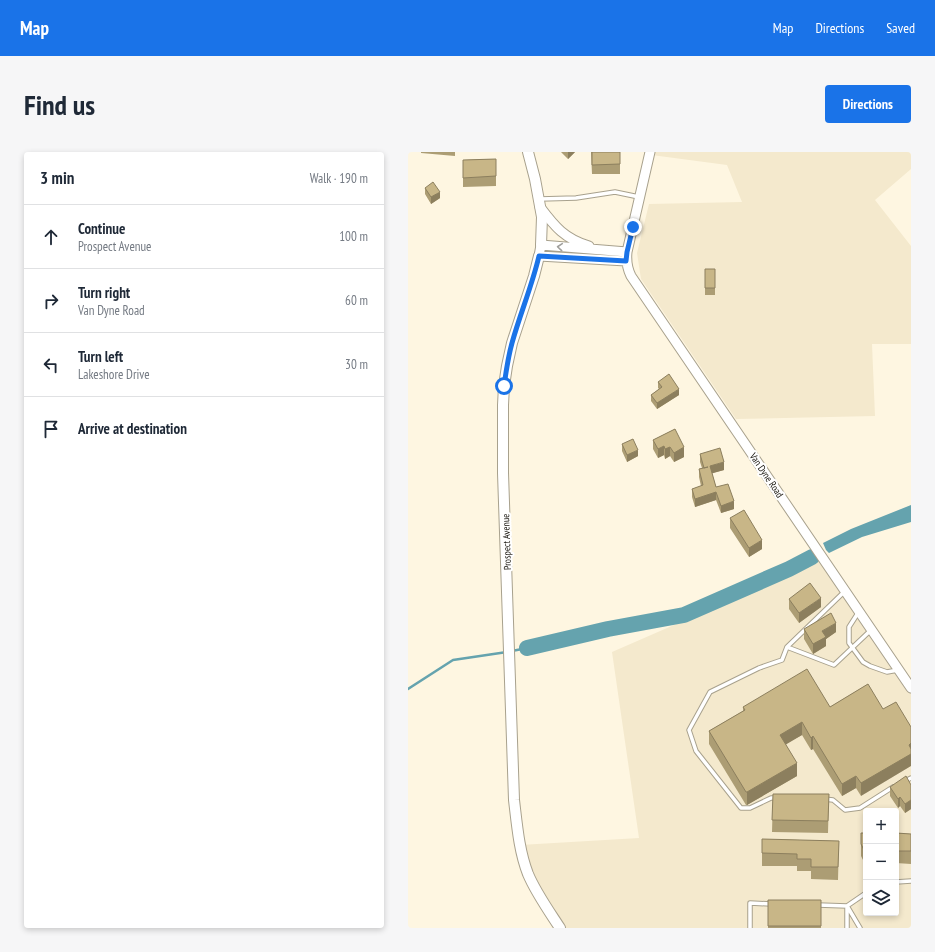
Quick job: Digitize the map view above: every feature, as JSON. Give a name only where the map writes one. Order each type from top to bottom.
[{"type":"main road","name":"Prospect Avenue","points":[[528,152],[536,179],[542,217],[541,245]]},
{"type":"main road","name":"Prospect Avenue","points":[[539,256],[512,343],[507,366],[503,405],[503,473],[516,825],[528,874],[560,928]]},
{"type":"street","points":[[626,257],[650,152]]},
{"type":"street","points":[[540,203],[554,225],[563,234],[581,243],[626,257]]},
{"type":"street","points":[[541,245],[610,251]]},
{"type":"street","name":"Prospect Avenue","points":[[539,256],[541,245]]},
{"type":"street","points":[[539,256],[626,257]]},
{"type":"street","name":"Van Dyne Road","points":[[626,257],[627,269],[631,276],[911,688]]},
{"type":"lane","points":[[540,203],[615,192],[640,197]]},
{"type":"lane","points":[[778,798],[771,798],[750,808],[741,808],[696,751],[689,730],[710,692],[759,668],[782,660],[787,647],[845,591]]},
{"type":"lane","points":[[859,612],[849,627],[849,643],[863,662],[870,666],[887,672],[899,670]]},
{"type":"lane","points":[[787,647],[834,664],[871,630]]},
{"type":"lane","points":[[820,798],[833,800],[845,810],[860,808],[893,786],[911,778]]},
{"type":"lane","points":[[899,882],[911,881]]},
{"type":"lane","points":[[817,905],[847,906],[863,895]]},
{"type":"lane","points":[[750,928],[750,903],[772,904]]},
{"type":"lane","points":[[847,906],[847,928]]},
{"type":"lane","points":[[847,906],[860,928]]},
{"type":"shaded area","points":[[644,152],[911,152],[911,169],[875,200],[911,246],[911,344],[872,344],[875,416],[736,419],[641,279],[637,253],[649,204],[742,202],[727,165],[644,154]]},
{"type":"shaded area","points":[[823,560],[911,688],[911,928],[560,928],[546,906],[520,845],[639,838],[612,652]]},
{"type":"water","points":[[911,505],[911,522],[862,537],[829,553],[826,550],[823,543],[851,529]]},
{"type":"building","points":[[592,152],[620,152],[620,164],[592,165]]},
{"type":"building","points":[[496,159],[496,176],[463,178],[463,160]]},
{"type":"building","points":[[433,182],[440,192],[431,197],[425,188]]},
{"type":"building","points":[[705,269],[715,269],[715,288],[705,288]]},
{"type":"building","points":[[669,374],[679,389],[657,403],[651,395],[662,387],[658,382]]},
{"type":"building","points":[[675,429],[684,447],[674,453],[670,447],[665,449],[664,446],[658,449],[653,440]]},
{"type":"building","points":[[633,439],[638,450],[627,455],[622,444]]},
{"type":"building","points":[[720,448],[724,462],[710,466],[716,487],[728,484],[734,501],[721,506],[716,492],[695,499],[692,489],[703,485],[699,469],[704,468],[700,454]]},
{"type":"building","points":[[744,510],[762,540],[749,548],[730,518]]},
{"type":"building","points":[[810,583],[821,598],[799,613],[789,599]]},
{"type":"building","points":[[831,613],[836,623],[822,631],[826,637],[813,644],[804,629]]},
{"type":"building","points":[[807,669],[830,707],[868,684],[883,709],[896,702],[911,727],[911,743],[909,745],[911,754],[861,783],[856,776],[842,784],[813,736],[811,738],[802,722],[780,735],[797,763],[746,792],[709,731],[745,710],[743,707]]},
{"type":"building","points":[[906,776],[911,785],[911,800],[905,804],[900,797],[898,799],[890,787]]},
{"type":"building","points":[[773,794],[829,794],[828,821],[772,820]]},
{"type":"building","points":[[861,833],[863,833],[863,848],[861,844]]},
{"type":"building","points":[[899,833],[911,834],[911,851],[899,851]]},
{"type":"building","points":[[762,839],[839,841],[838,867],[811,867],[811,859],[797,859],[797,854],[762,853]]},
{"type":"building","points":[[768,900],[821,900],[821,926],[768,926]]},
{"type":"waterway","points":[[527,648],[608,629],[684,615],[789,569],[812,557]]},
{"type":"waterway","points":[[512,651],[527,648]]},
{"type":"waterway","points":[[408,689],[453,660],[507,652]]},
{"type":"route","points":[[504,386],[512,343],[529,293],[539,256],[626,261],[633,227]]}]
